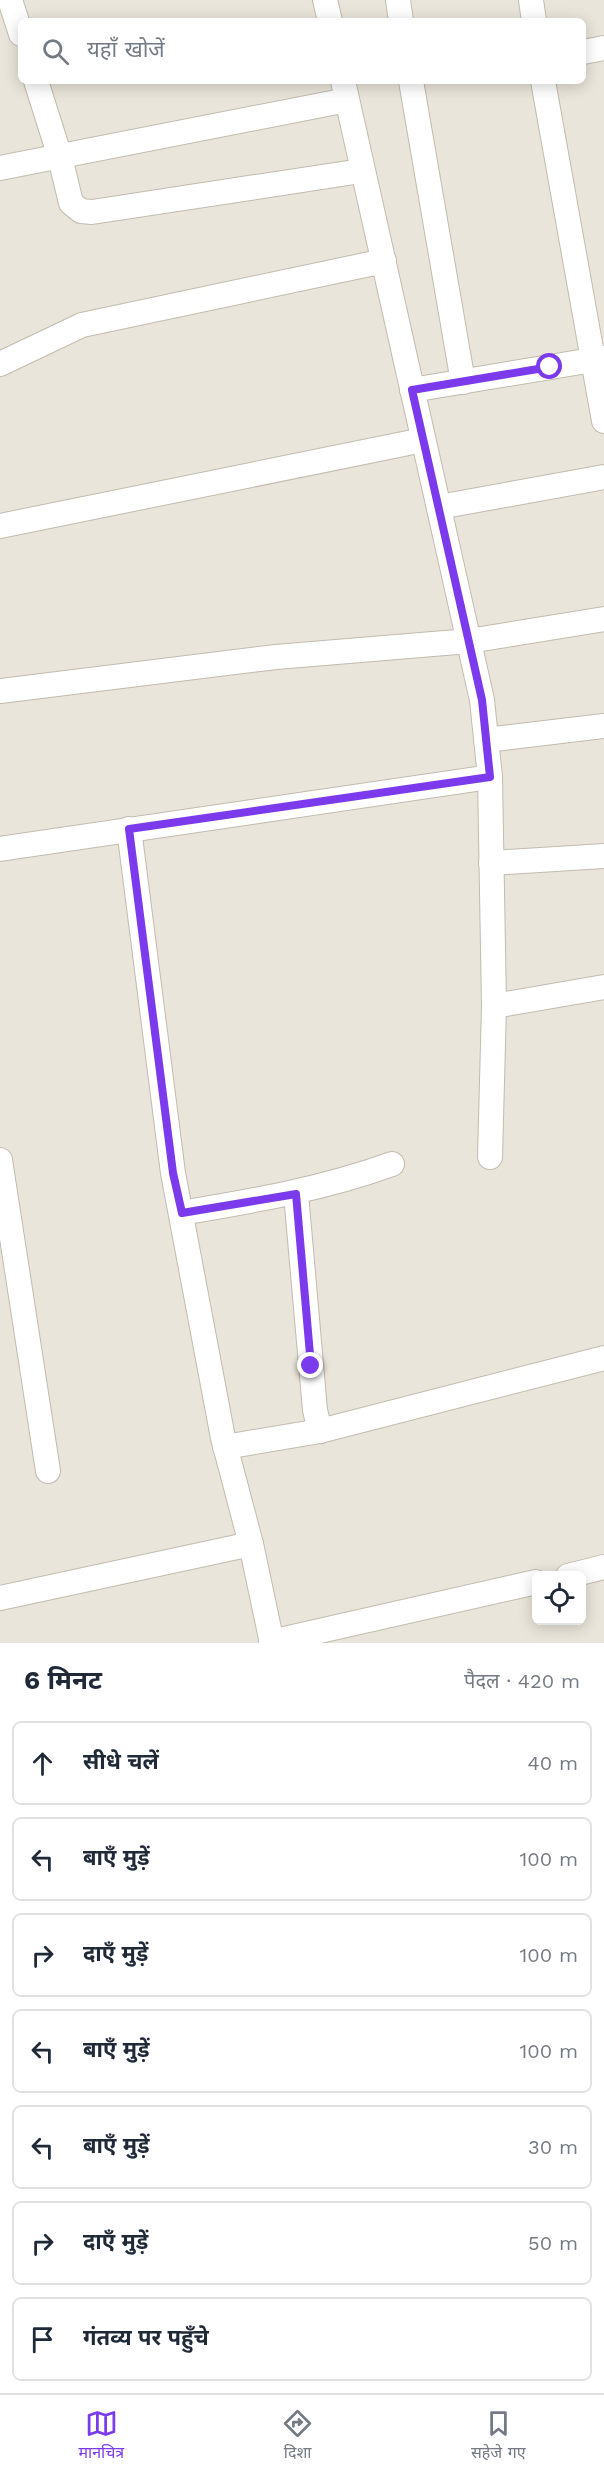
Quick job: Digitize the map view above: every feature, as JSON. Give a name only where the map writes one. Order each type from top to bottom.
[{"type":"street","points":[[10,0],[18,25]]},
{"type":"street","points":[[325,0],[329,18]]},
{"type":"street","points":[[398,0],[401,18]]},
{"type":"street","points":[[531,0],[534,18]]},
{"type":"street","points":[[586,51],[604,48]]},
{"type":"street","points":[[37,84],[60,157],[71,203],[81,211],[92,212],[362,171]]},
{"type":"street","points":[[412,84],[463,382]]},
{"type":"street","points":[[544,84],[598,359],[604,421]]},
{"type":"street","points":[[0,168],[269,113],[345,90],[482,700],[490,777],[494,1006],[490,1157]]},
{"type":"street","points":[[0,364],[82,325],[384,261]]},
{"type":"street","points":[[412,390],[598,359]]},
{"type":"street","points":[[0,526],[423,440]]},
{"type":"street","points":[[439,507],[604,477]]},
{"type":"street","points":[[0,691],[276,657],[469,641],[604,619]]},
{"type":"street","points":[[486,740],[604,726]]},
{"type":"street","points":[[0,849],[490,777]]},
{"type":"street","points":[[129,829],[171,1161],[223,1434],[271,1642],[532,1583]]},
{"type":"street","points":[[491,862],[604,856]]},
{"type":"street","points":[[494,1006],[604,987]]},
{"type":"street","points":[[0,1160],[48,1471]]},
{"type":"street","points":[[182,1213],[296,1194],[353,1179],[392,1164]]},
{"type":"street","points":[[296,1194],[318,1422]]},
{"type":"street","points":[[223,1434],[318,1422],[604,1358]]},
{"type":"street","points":[[0,1598],[250,1544]]},
{"type":"street","points":[[586,1571],[604,1567]]},
{"type":"shaded area","points":[[0,0],[604,0],[604,1643],[0,1643]]},
{"type":"route","points":[[311,1366],[296,1194],[182,1213],[173,1173],[129,829],[490,777],[482,700],[412,390],[550,367]]}]
